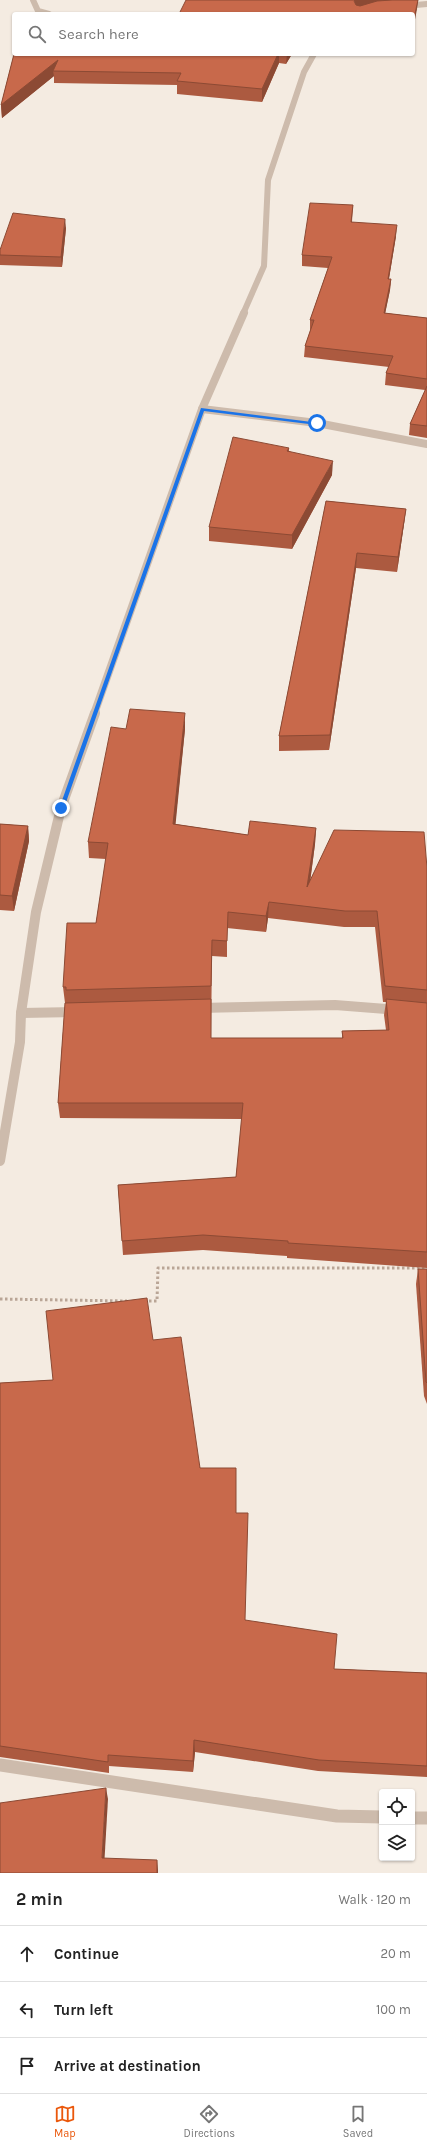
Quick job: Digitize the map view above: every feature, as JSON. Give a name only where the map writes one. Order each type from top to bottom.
[{"type":"street","points":[[33,0],[38,11],[42,12]]},
{"type":"street","points":[[397,7],[427,4]]},
{"type":"street","points":[[0,1161],[20,1042],[21,1013],[36,912],[61,808],[202,409],[264,266],[268,180],[304,72],[313,56]]},
{"type":"street","points":[[202,409],[317,423],[427,444]]},
{"type":"street","points":[[186,1009],[335,1005],[412,1011]]},
{"type":"street","points":[[21,1013],[92,1012]]},
{"type":"street","points":[[0,1765],[337,1816],[379,1817]]},
{"type":"street","points":[[415,1818],[427,1818]]},
{"type":"path","points":[[141,1301],[157,1301],[158,1268],[427,1268]]},
{"type":"path","points":[[0,1299],[133,1301]]},
{"type":"building","points":[[186,0],[355,0],[356,5],[360,6],[377,1],[418,0],[415,14],[415,12],[180,12]]},
{"type":"building","points":[[13,56],[277,56],[262,89],[177,81],[181,73],[53,71],[58,60],[1,105]]},
{"type":"building","points":[[310,203],[353,205],[351,222],[397,225],[388,279],[391,279],[384,313],[427,318],[427,379],[386,373],[393,356],[305,346],[314,320],[310,320],[332,257],[302,255]]},
{"type":"building","points":[[13,213],[65,219],[61,257],[0,255],[0,250]]},
{"type":"building","points":[[427,386],[427,426],[410,424]]},
{"type":"building","points":[[233,437],[289,448],[287,451],[333,461],[292,535],[209,527]]},
{"type":"building","points":[[326,501],[406,509],[398,557],[357,553],[330,735],[279,736]]},
{"type":"building","points":[[130,709],[185,713],[173,824],[248,835],[250,821],[316,828],[307,887],[334,830],[424,832],[427,868],[427,990],[385,986],[377,911],[345,911],[269,902],[266,916],[228,912],[227,941],[212,940],[211,986],[66,990],[66,987],[63,987],[67,923],[96,923],[108,843],[88,842],[111,727],[126,729]]},
{"type":"building","points":[[0,824],[28,826],[12,896],[0,895]]},
{"type":"building","points":[[211,999],[211,1038],[343,1038],[342,1031],[389,1030],[386,999],[427,1003],[427,1252],[288,1243],[288,1241],[203,1235],[122,1241],[118,1185],[236,1177],[243,1103],[58,1103],[65,1003]]},
{"type":"building","points":[[418,1269],[427,1269],[427,1383],[426,1382]]},
{"type":"building","points":[[147,1298],[153,1340],[181,1337],[200,1468],[236,1468],[236,1513],[248,1513],[245,1620],[337,1634],[334,1669],[427,1673],[427,1766],[319,1760],[194,1740],[193,1761],[108,1755],[108,1762],[0,1746],[0,1383],[53,1380],[46,1311]]},
{"type":"building","points":[[106,1788],[102,1858],[157,1860],[157,1873],[0,1873],[0,1803]]},
{"type":"route","points":[[61,808],[202,409],[317,423]]}]
